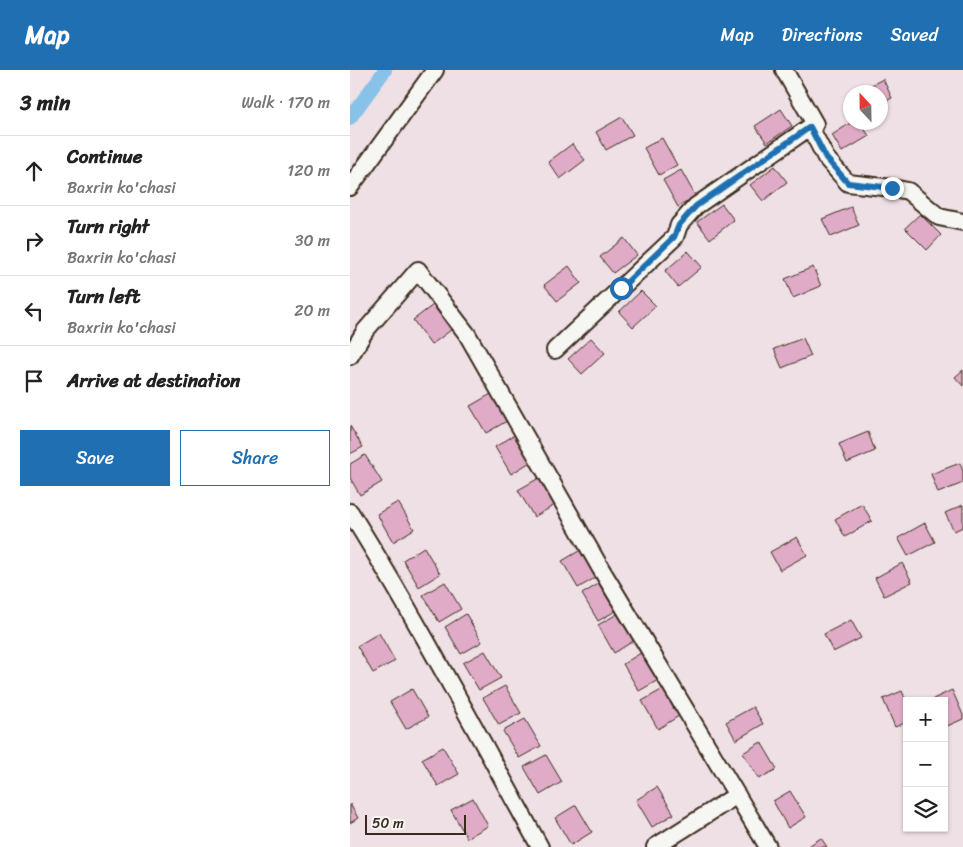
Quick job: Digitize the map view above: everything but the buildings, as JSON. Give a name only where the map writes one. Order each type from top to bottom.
[{"type":"street","points":[[350,187],[435,70]]},
{"type":"street","points":[[556,350],[674,237],[679,225],[696,206],[815,124],[784,70]]},
{"type":"street","points":[[810,127],[826,158],[848,183],[908,191],[939,217],[963,222]]},
{"type":"street","points":[[350,356],[365,332],[418,270],[467,334],[601,569],[768,847]]},
{"type":"street","points":[[350,512],[456,694],[540,847]]},
{"type":"street","points":[[655,847],[737,795]]},
{"type":"waterway","points":[[350,118],[385,70]]},
{"type":"route","points":[[621,288],[674,237],[679,225],[696,206],[810,127],[826,158],[848,183],[892,188]]}]
